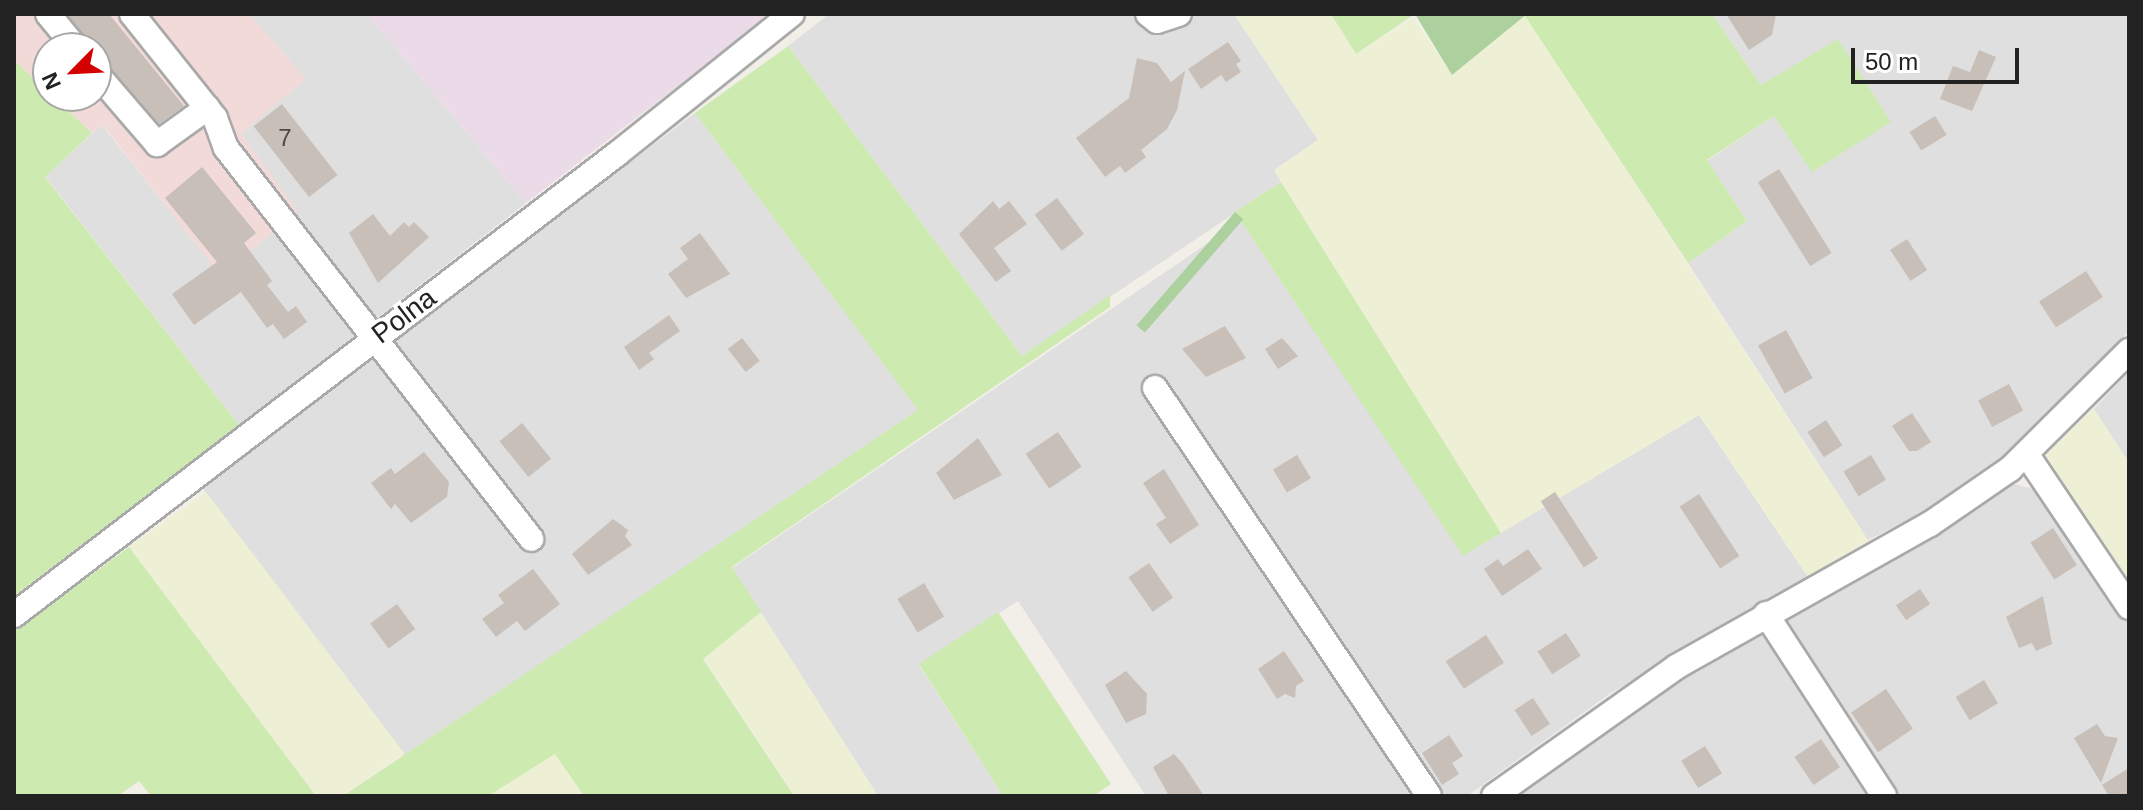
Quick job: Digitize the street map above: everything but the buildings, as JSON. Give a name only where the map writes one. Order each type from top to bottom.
[{"type":"street","points":[[48,14],[63,32]]},
{"type":"street","points":[[132,14],[207,108],[226,148],[531,539]]},
{"type":"street","name":"Polna","points":[[14,615],[792,14]]},
{"type":"street","points":[[1148,14],[1157,21],[1179,14]]},
{"type":"street","points":[[112,92],[157,144],[207,108]]},
{"type":"street","points":[[1494,796],[1676,667],[1930,524],[2027,455],[2129,351]]},
{"type":"street","points":[[1155,388],[1429,796]]},
{"type":"street","points":[[2027,455],[2129,607]]},
{"type":"street","points":[[1766,614],[1884,796]]},
{"type":"shaded area","points":[[14,14],[249,14],[306,79],[241,133],[298,212],[220,275],[103,125],[92,133],[70,112],[112,112],[112,32],[32,32],[32,77],[14,60]]},
{"type":"shaded area","points":[[249,14],[367,14],[526,203],[239,425],[45,176],[102,125],[220,274],[241,133],[305,79]]},
{"type":"shaded area","points":[[367,14],[771,14],[526,203]]},
{"type":"shaded area","points":[[829,14],[1234,14],[1318,140],[1275,170],[1281,182],[1022,356],[788,46]]},
{"type":"shaded area","points":[[1712,14],[2129,14],[2129,331],[2057,408],[1987,470],[1929,509],[1868,540],[1688,263],[1747,221],[1707,161],[1774,116],[1761,85]]},
{"type":"shaded area","points":[[695,113],[919,410],[425,783],[201,486]]},
{"type":"shaded area","points":[[1243,219],[1463,555],[1699,415],[1808,577],[1611,693],[1467,796],[1146,796],[1018,601],[919,665],[1003,796],[878,796],[732,568]]},
{"type":"shaded area","points":[[2129,372],[2129,463],[2094,409]]},
{"type":"shaded area","points":[[2009,483],[2044,491],[2129,621],[2129,796],[1516,796],[1676,683]]},
{"type":"green space","points":[[1234,14],[1331,14],[1356,54],[1413,18],[1452,74],[1525,16],[1868,540],[1808,577],[1699,415],[1501,533],[1274,170],[1318,140]]},
{"type":"green space","points":[[1331,14],[1415,14],[1356,54]]},
{"type":"green space","points":[[1415,14],[1527,14],[1452,75]]},
{"type":"green space","points":[[1712,14],[1761,85],[1838,39],[1891,122],[1812,172],[1774,116],[1707,160],[1747,221],[1688,263],[1525,16]]},
{"type":"green space","points":[[788,46],[1022,356],[1110,295],[1110,307],[732,567],[761,612],[703,659],[794,796],[584,796],[555,754],[488,796],[343,796],[918,410],[695,113]]},
{"type":"green space","points":[[14,60],[32,77],[32,112],[70,112],[92,133],[45,177],[239,425],[14,596]]},
{"type":"green space","points":[[1281,182],[1501,533],[1463,556],[1235,212]]},
{"type":"green space","points":[[1235,212],[1243,219],[1145,332],[1137,325]]},
{"type":"green space","points":[[2094,409],[2129,463],[2129,593],[2043,457]]},
{"type":"green space","points":[[206,492],[404,753],[343,796],[316,796],[129,547]]},
{"type":"green space","points":[[129,547],[316,796],[151,796],[139,781],[118,796],[14,796],[14,632]]},
{"type":"green space","points":[[761,612],[878,796],[794,796],[703,658]]},
{"type":"green space","points":[[998,612],[1111,784],[1093,796],[1003,796],[919,664]]},
{"type":"green space","points":[[555,754],[584,796],[488,796]]}]
